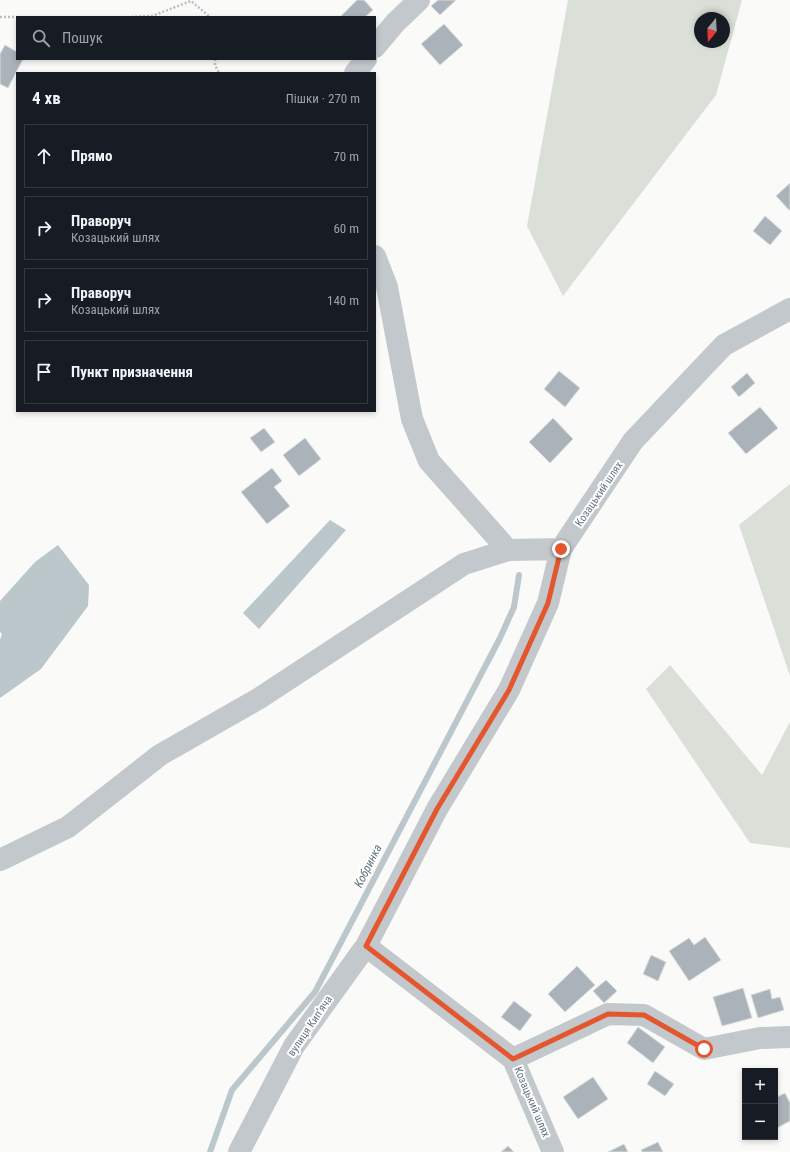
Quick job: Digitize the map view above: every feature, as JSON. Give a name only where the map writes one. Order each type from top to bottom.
[{"type":"street","points":[[376,47],[394,23],[419,0]]},
{"type":"street","points":[[356,72],[365,60]]},
{"type":"street","points":[[376,259],[387,287],[412,418],[429,461],[508,550]]},
{"type":"street","name":"Козацький шлях","points":[[553,1152],[513,1059],[366,946],[437,809],[509,690],[548,603],[561,549],[633,441],[724,345],[788,314]]},
{"type":"street","points":[[0,860],[68,827],[160,755],[258,699],[464,564],[508,550],[561,549]]},
{"type":"street","name":"вулиця Кипʼяча","points":[[239,1152],[294,1046],[366,946]]},
{"type":"street","points":[[513,1059],[608,1014],[644,1015],[704,1049],[760,1038],[790,1037]]},
{"type":"path","points":[[152,16],[191,1],[209,16]]},
{"type":"path","points":[[0,17],[16,17]]},
{"type":"path","points":[[215,60],[215,65],[218,72]]},
{"type":"shaded area","points":[[568,0],[742,0],[730,44],[730,12],[694,12],[694,48],[729,48],[716,95],[563,296],[527,226]]},
{"type":"shaded area","points":[[790,484],[790,676],[739,525]]},
{"type":"shaded area","points":[[330,520],[346,530],[259,629],[243,613]]},
{"type":"shaded area","points":[[58,545],[89,585],[88,606],[41,669],[0,698],[0,640],[2,634],[0,632],[0,601],[35,562]]},
{"type":"shaded area","points":[[670,665],[762,775],[790,722],[790,848],[750,843],[646,689]]},
{"type":"building","points":[[357,0],[364,0],[373,10],[366,16],[341,16]]},
{"type":"building","points":[[438,0],[456,0],[440,15],[431,6]]},
{"type":"building","points":[[444,24],[463,45],[440,65],[421,44]]},
{"type":"building","points":[[5,45],[16,51],[16,60],[22,60],[8,88],[0,84],[0,54]]},
{"type":"building","points":[[790,183],[790,211],[776,196]]},
{"type":"building","points":[[765,216],[782,231],[770,245],[753,231]]},
{"type":"building","points":[[559,371],[580,388],[565,407],[544,389]]},
{"type":"building","points":[[747,373],[755,383],[739,397],[731,387]]},
{"type":"building","points":[[760,407],[778,428],[746,454],[728,433]]},
{"type":"building","points":[[553,418],[573,439],[550,463],[529,442]]},
{"type":"building","points":[[264,428],[275,442],[261,452],[250,438]]},
{"type":"building","points":[[305,438],[321,459],[299,476],[283,455]]},
{"type":"building","points":[[272,468],[282,481],[274,487],[290,506],[267,524],[241,492]]},
{"type":"building","points":[[705,937],[721,960],[689,981],[669,951],[689,938],[694,945]]},
{"type":"building","points":[[651,955],[666,962],[658,981],[643,974]]},
{"type":"building","points":[[577,966],[595,985],[565,1012],[548,994]]},
{"type":"building","points":[[606,980],[617,991],[604,1003],[593,991]]},
{"type":"building","points":[[743,988],[752,1018],[722,1026],[713,997]]},
{"type":"building","points":[[770,989],[772,999],[780,997],[784,1010],[758,1018],[751,995]]},
{"type":"building","points":[[514,1001],[532,1015],[520,1031],[501,1017]]},
{"type":"building","points":[[638,1027],[665,1047],[653,1063],[627,1043]]},
{"type":"building","points":[[655,1071],[674,1084],[665,1096],[647,1084]]},
{"type":"building","points":[[593,1077],[608,1099],[578,1119],[563,1097]]},
{"type":"building","points":[[785,1093],[790,1103],[790,1121],[778,1127],[778,1104],[778,1096]]},
{"type":"building","points":[[658,1142],[663,1152],[642,1152],[641,1150]]},
{"type":"building","points":[[624,1144],[628,1152],[608,1152]]},
{"type":"building","points":[[508,1146],[514,1152],[501,1152]]},
{"type":"waterway","name":"Кобринка","points":[[210,1152],[232,1090],[315,992],[500,638],[514,607],[519,575]]},
{"type":"route","points":[[561,549],[548,603],[509,690],[437,809],[366,946],[513,1059],[608,1014],[644,1015],[704,1049]]}]
